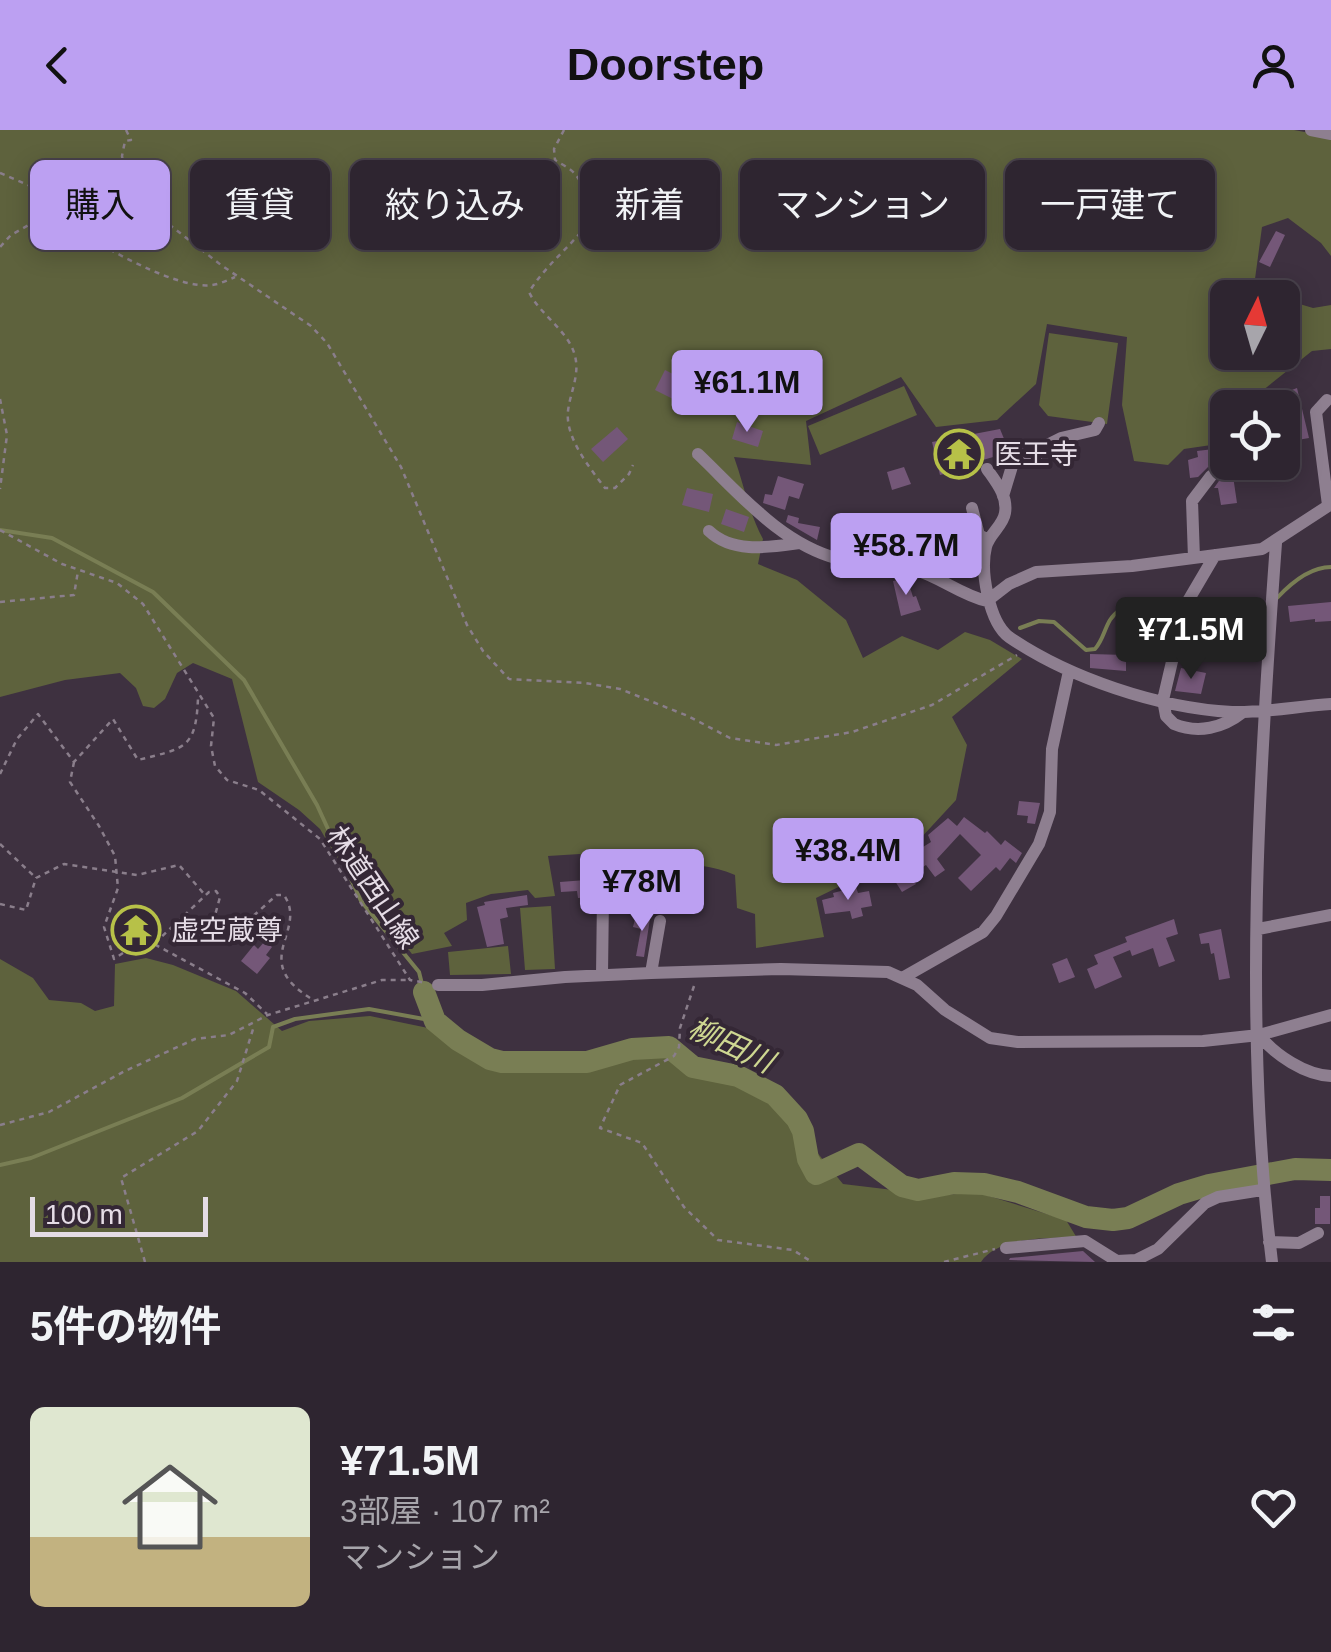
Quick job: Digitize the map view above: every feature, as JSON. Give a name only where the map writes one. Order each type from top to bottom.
[{"type":"street","points":[[1311,130],[1331,134]]},
{"type":"street","points":[[698,454],[768,520],[800,542],[838,559],[916,570],[970,597],[987,600],[1036,572],[1214,556],[1276,543],[1329,504],[1316,412],[1326,400]]},
{"type":"street","points":[[1099,423],[1094,430],[1060,438],[1035,457],[1012,463],[1003,496],[1005,515],[988,540],[985,554],[987,600],[1002,632],[1069,671],[1180,706],[1244,712],[1331,704]]},
{"type":"street","points":[[987,469],[1003,496]]},
{"type":"street","points":[[1194,558],[1192,501],[1210,477]]},
{"type":"street","points":[[972,508],[979,535],[988,540]]},
{"type":"street","points":[[709,531],[720,541],[751,548],[800,542]]},
{"type":"street","points":[[1272,1262],[1260,1163],[1258,930],[1276,543]]},
{"type":"street","points":[[1214,556],[1186,606],[1163,700],[1166,716],[1184,728],[1209,729],[1244,712]]},
{"type":"street","points":[[904,978],[983,932],[1039,844],[1050,812],[1052,749],[1069,671]]},
{"type":"street","points":[[602,976],[603,896]]},
{"type":"street","points":[[1258,930],[1331,915]]},
{"type":"street","points":[[651,972],[660,921]]},
{"type":"street","points":[[438,985],[482,986],[651,972],[865,970],[904,978],[990,1038],[1018,1042],[1185,1041],[1258,1035],[1331,1015]]},
{"type":"street","points":[[1258,1035],[1268,1047],[1294,1063],[1319,1076],[1331,1076]]},
{"type":"street","points":[[1006,1248],[1085,1241],[1117,1261],[1136,1260],[1158,1249],[1205,1203],[1262,1186]]},
{"type":"street","points":[[1269,1242],[1299,1243],[1318,1233]]},
{"type":"path","points":[[126,130],[131,140],[122,146],[122,156],[134,197],[312,326],[327,343],[401,466],[466,625],[482,651],[508,679],[620,689],[688,716],[730,738],[776,745],[852,732],[932,706],[1027,650]]},
{"type":"path","points":[[564,130],[554,149],[556,160],[574,172],[589,207],[584,230],[544,268],[529,292],[575,354],[576,379],[568,420],[582,454],[606,488],[615,488],[630,474],[633,464]]},
{"type":"path","points":[[0,173],[30,186]]},
{"type":"path","points":[[0,247],[30,225]]},
{"type":"path","points":[[113,250],[172,278],[210,286],[238,276]]},
{"type":"path","points":[[0,400],[6,436],[0,489]]},
{"type":"path","name":"林道西山線","points":[[0,530],[35,552],[117,583],[143,604],[214,718],[211,746],[216,766],[227,780],[259,790],[320,838],[410,980],[438,985]]},
{"type":"path","points":[[0,602],[74,595],[78,569]]},
{"type":"path","points":[[198,693],[194,736],[182,749],[138,760],[112,720],[74,762],[70,782],[99,826],[118,872],[118,888],[104,927],[114,959],[138,943],[154,944],[245,992],[268,1015]]},
{"type":"path","points":[[0,774],[17,739],[38,714],[74,762]]},
{"type":"path","points":[[0,844],[36,878]]},
{"type":"path","points":[[0,904],[26,910],[36,878],[64,864],[137,875],[179,865],[205,895]]},
{"type":"path","points":[[154,944],[205,895],[216,890],[220,897],[214,919],[217,927],[224,930],[239,927],[277,895],[284,895],[290,908],[280,961],[295,987],[317,1002]]},
{"type":"path","points":[[699,972],[674,1056],[620,1085],[600,1128],[642,1143],[684,1207],[718,1240],[793,1250],[812,1262]]},
{"type":"path","points":[[0,1125],[48,1112],[195,1039],[229,1035],[268,1015],[382,980],[410,980]]},
{"type":"path","points":[[145,1262],[121,1178],[198,1131],[237,1081],[254,1024]]},
{"type":"path","points":[[944,1262],[1006,1248]]},
{"type":"green space","points":[[0,130],[1294,130],[1331,137],[1331,256],[1321,243],[1288,218],[1262,227],[1256,280],[1210,280],[1210,370],[1288,370],[1263,390],[1210,390],[1210,445],[1184,449],[1168,465],[1134,461],[1122,405],[1127,337],[1047,324],[1036,384],[997,420],[936,427],[901,377],[806,421],[811,465],[734,457],[763,539],[758,564],[797,580],[846,620],[863,658],[902,636],[938,650],[965,632],[990,640],[1022,659],[952,717],[967,745],[956,800],[906,854],[816,898],[824,937],[756,948],[755,914],[737,908],[735,875],[683,864],[592,869],[580,854],[548,856],[555,896],[535,898],[528,890],[491,894],[466,903],[467,920],[444,933],[452,946],[412,954],[320,829],[258,782],[232,679],[193,663],[177,673],[165,699],[154,708],[143,706],[136,688],[120,673],[65,680],[0,697]]},
{"type":"green space","points":[[1300,304],[1313,308],[1331,305],[1331,349],[1312,351],[1300,361]]},
{"type":"green space","points":[[1049,333],[1118,343],[1107,424],[1048,416],[1039,405]]},
{"type":"green space","points":[[904,386],[917,415],[820,455],[808,426]]},
{"type":"green space","points":[[551,906],[555,969],[525,970],[520,908]]},
{"type":"green space","points":[[508,946],[511,974],[450,975],[448,952]]},
{"type":"green space","points":[[146,958],[236,991],[282,1031],[309,1021],[370,1016],[433,1029],[488,1063],[592,1066],[653,1049],[675,1053],[692,1071],[742,1082],[769,1094],[843,1184],[935,1195],[979,1193],[1066,1220],[1077,1238],[1011,1243],[981,1262],[0,1262],[0,959],[33,978],[49,1000],[81,1003],[95,1011],[114,1006],[115,964]]},
{"type":"building","points":[[1276,231],[1285,235],[1270,267],[1259,262]]},
{"type":"building","points":[[665,370],[701,388],[691,408],[655,390]]},
{"type":"building","points":[[1300,400],[1309,438],[1300,440]]},
{"type":"building","points":[[737,422],[763,431],[758,447],[732,439]]},
{"type":"building","points":[[617,427],[628,439],[603,462],[591,449]]},
{"type":"building","points":[[1000,429],[1007,446],[1031,446],[940,475],[932,442]]},
{"type":"building","points":[[1210,449],[1210,468],[1190,478],[1188,460],[1198,457],[1197,451]]},
{"type":"building","points":[[904,467],[911,484],[892,490],[887,472]]},
{"type":"building","points":[[778,476],[804,484],[799,499],[789,496],[785,510],[763,503],[765,494],[772,495]]},
{"type":"building","points":[[1220,480],[1234,480],[1237,503],[1221,505],[1218,488],[1214,488]]},
{"type":"building","points":[[687,488],[713,494],[709,512],[682,505]]},
{"type":"building","points":[[726,509],[749,517],[744,532],[721,524]]},
{"type":"building","points":[[788,515],[799,518],[798,523],[820,527],[817,540],[786,522]]},
{"type":"building","points":[[907,578],[921,610],[901,616],[893,581]]},
{"type":"building","points":[[1331,602],[1331,621],[1290,622],[1288,606]]},
{"type":"building","points":[[1090,654],[1126,655],[1126,671],[1090,668]]},
{"type":"building","points":[[1181,668],[1206,673],[1201,694],[1175,691]]},
{"type":"building","points":[[1019,801],[1040,803],[1035,824],[1027,823],[1028,816],[1017,815]]},
{"type":"building","points":[[964,817],[1001,845],[1005,840],[1022,853],[1016,863],[1010,858],[1000,871],[996,867],[971,891],[958,878],[981,855],[960,834],[937,859],[945,870],[935,877],[926,865],[910,875],[916,884],[902,892],[893,878],[902,872],[897,863],[931,842],[928,835],[948,818],[957,826]]},
{"type":"building","points":[[638,871],[669,880],[667,885],[680,889],[676,903],[627,884],[630,874],[636,875]]},
{"type":"building","points":[[600,873],[601,886],[593,897],[578,898],[577,891],[561,892],[560,882],[586,880],[586,874]]},
{"type":"building","points":[[856,887],[858,893],[869,891],[872,906],[861,908],[863,916],[852,919],[850,911],[825,914],[822,900]]},
{"type":"building","points":[[527,895],[528,905],[506,908],[508,917],[500,919],[504,944],[487,947],[477,907],[485,905],[484,902]]},
{"type":"building","points":[[636,915],[650,919],[644,957],[636,956],[641,929],[633,927]]},
{"type":"building","name":"虚空蔵尊","points":[[135,919],[152,931],[144,941],[140,938],[137,942],[125,933]]},
{"type":"building","points":[[1174,919],[1178,934],[1166,938],[1175,961],[1159,967],[1153,948],[1132,956],[1130,950],[1113,957],[1122,977],[1095,989],[1087,969],[1098,964],[1094,955],[1127,942],[1125,937]]},
{"type":"building","points":[[1221,929],[1230,978],[1219,980],[1214,953],[1211,954],[1209,943],[1201,944],[1199,934]]},
{"type":"building","points":[[265,941],[272,947],[266,955],[270,958],[257,974],[241,961],[254,945],[258,949]]},
{"type":"building","points":[[1067,958],[1075,977],[1059,983],[1052,964]]},
{"type":"building","points":[[1320,1196],[1330,1196],[1330,1224],[1315,1224]]},
{"type":"building","points":[[1083,1251],[1095,1262],[1009,1260],[1010,1258]]},
{"type":"waterway","points":[[0,530],[52,538],[153,592],[244,680],[317,805],[361,901],[419,972],[424,992]]},
{"type":"waterway","points":[[1277,598],[1308,573],[1331,567]]},
{"type":"waterway","points":[[1020,628],[1039,621],[1054,622],[1086,650],[1095,649],[1110,620],[1125,608],[1142,609],[1175,628]]},
{"type":"waterway","points":[[1182,633],[1239,633],[1267,609]]},
{"type":"waterway","name":"柳田川","points":[[424,992],[435,1021],[490,1059],[587,1062],[632,1049],[669,1047],[693,1067],[738,1076],[775,1095],[797,1119],[816,1174],[859,1154],[902,1186],[918,1190],[954,1183],[984,1184],[1086,1217],[1113,1220],[1128,1218],[1209,1185],[1295,1169],[1331,1170]]},
{"type":"waterway","points":[[0,1165],[31,1158],[182,1098],[269,1047],[273,1027],[295,1019],[369,1009],[435,1021]]},
{"type":"place","name":"医王寺","points":[[959,454]]},
{"type":"place","name":"虚空蔵尊","points":[[136,930]]}]
